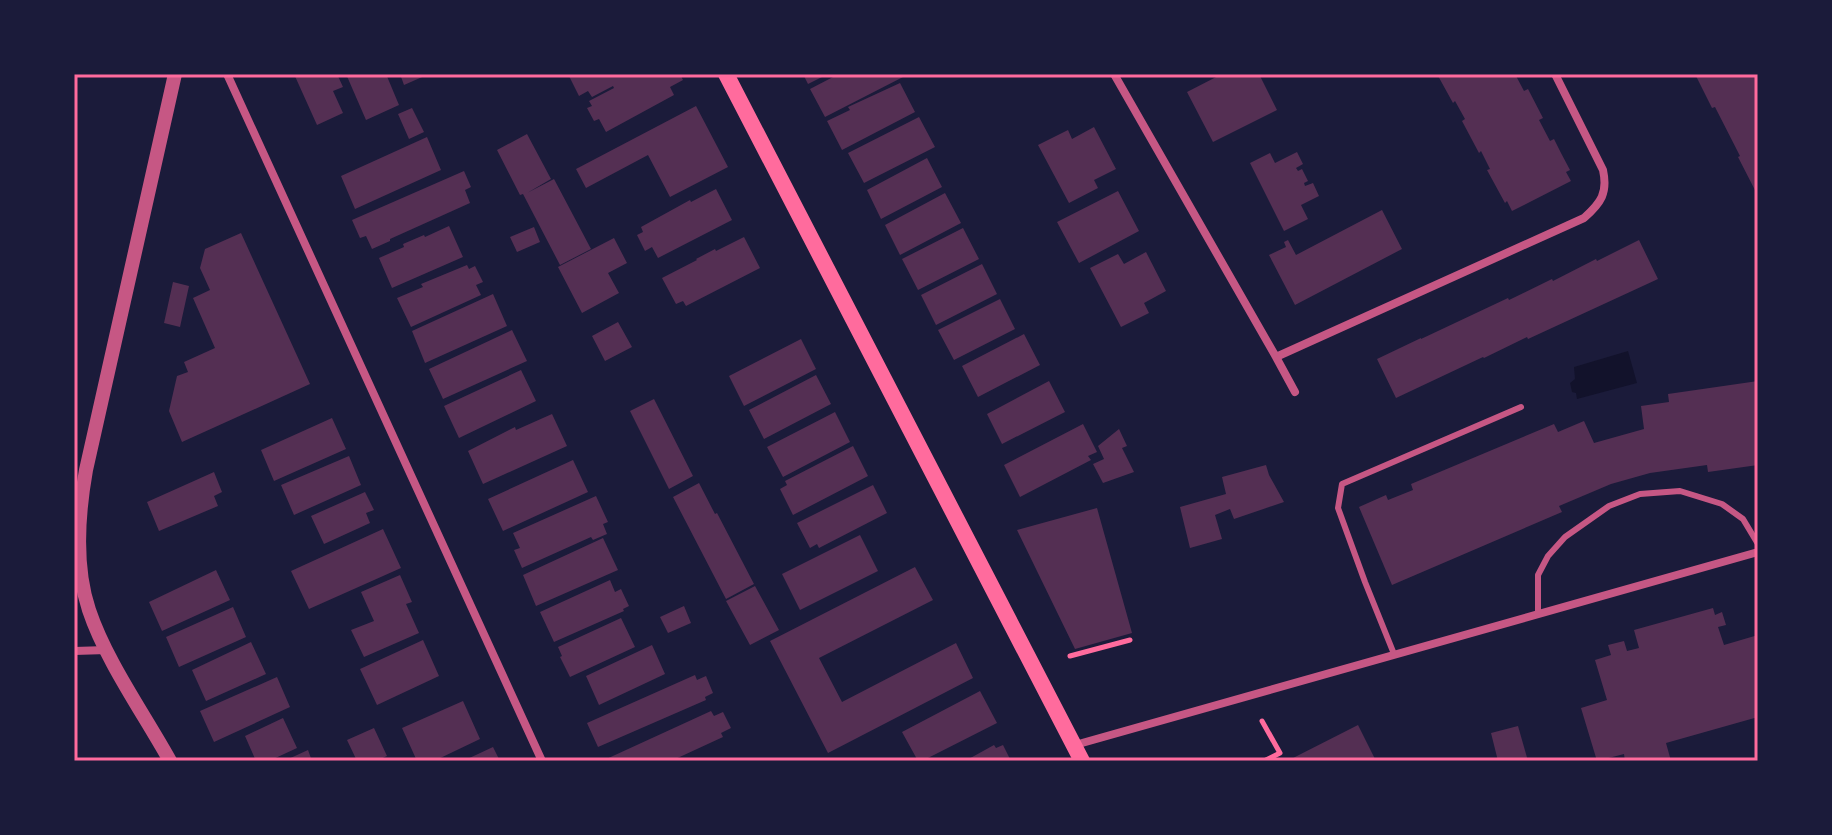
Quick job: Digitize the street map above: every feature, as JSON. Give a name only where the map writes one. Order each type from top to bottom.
[{"type":"main road","points":[[726,74],[1082,761]]},
{"type":"street","points":[[170,761],[107,650],[89,610],[81,574],[79,537],[82,494],[175,74]]},
{"type":"street","points":[[227,74],[542,761]]},
{"type":"street","points":[[1276,357],[1584,218],[1595,209],[1606,184],[1603,170],[1555,74]]},
{"type":"street","points":[[1116,75],[1295,392]]},
{"type":"street","points":[[1074,745],[1758,552]]},
{"type":"street","points":[[74,651],[107,650]]},
{"type":"lane","points":[[1394,654],[1338,508],[1342,484],[1521,407]]},
{"type":"lane","points":[[1538,614],[1538,575],[1548,556],[1565,537],[1609,506],[1640,494],[1680,491],[1722,504],[1743,519],[1758,544]]},
{"type":"path","points":[[1070,656],[1130,640]]},
{"type":"path","points":[[1262,721],[1280,753],[1264,761]]},
{"type":"shaded area","points":[[1628,351],[1637,383],[1577,399],[1570,383],[1575,379],[1574,367]]},
{"type":"building","points":[[294,74],[337,74],[343,87],[333,91],[343,113],[317,125]]},
{"type":"building","points":[[346,74],[386,74],[399,105],[366,120]]},
{"type":"building","points":[[400,74],[429,74],[404,85]]},
{"type":"building","points":[[568,74],[634,74],[636,77],[642,74],[680,74],[683,80],[670,87],[674,95],[606,132],[599,119],[594,121],[587,108],[592,106],[589,101],[613,86],[592,97],[588,91],[579,96]]},
{"type":"building","points":[[803,74],[828,74],[808,84]]},
{"type":"building","points":[[834,74],[901,74],[903,77],[825,117],[810,89]]},
{"type":"building","points":[[1222,74],[1259,74],[1277,110],[1213,142],[1187,92]]},
{"type":"building","points":[[1437,74],[1515,74],[1524,91],[1528,89],[1543,118],[1539,120],[1550,141],[1554,139],[1570,170],[1566,172],[1571,181],[1512,211],[1487,170],[1490,169],[1481,151],[1479,153],[1462,121],[1465,119]]},
{"type":"building","points":[[1695,74],[1757,74],[1758,196],[1715,107],[1712,108]]},
{"type":"building","points":[[900,83],[915,112],[842,150],[827,121],[850,110],[848,107]]},
{"type":"building","points":[[696,106],[728,167],[670,197],[648,155],[586,188],[576,169]]},
{"type":"building","points":[[412,108],[424,132],[409,139],[398,114]]},
{"type":"building","points":[[919,117],[935,147],[864,183],[848,153]]},
{"type":"building","points":[[1094,127],[1116,169],[1094,180],[1098,188],[1069,203],[1038,145],[1068,130],[1072,139]]},
{"type":"building","points":[[527,134],[551,179],[527,193],[554,179],[591,249],[560,265],[497,150]]},
{"type":"building","points":[[427,137],[441,170],[355,209],[341,176]]},
{"type":"building","points":[[1297,152],[1303,164],[1296,168],[1298,171],[1302,169],[1308,181],[1304,183],[1305,186],[1313,183],[1319,196],[1301,205],[1308,219],[1284,231],[1250,163],[1270,153],[1275,163]]},
{"type":"building","points":[[927,158],[942,187],[881,219],[867,190]]},
{"type":"building","points":[[464,171],[471,187],[465,190],[470,203],[372,249],[366,236],[360,238],[352,220]]},
{"type":"building","points":[[716,189],[732,220],[658,258],[652,247],[645,251],[637,235],[643,232],[641,227]]},
{"type":"building","points":[[1118,191],[1139,231],[1079,263],[1057,222]]},
{"type":"building","points":[[945,193],[961,223],[900,255],[885,225]]},
{"type":"building","points":[[1382,210],[1402,249],[1295,305],[1269,255],[1286,247],[1284,242],[1288,240],[1296,255]]},
{"type":"building","points":[[449,226],[463,257],[392,288],[379,258],[404,247],[403,244]]},
{"type":"building","points":[[534,227],[540,242],[517,252],[510,237]]},
{"type":"building","points":[[963,228],[979,259],[918,290],[902,259]]},
{"type":"building","points":[[241,233],[310,384],[182,442],[169,411],[177,376],[188,372],[184,362],[215,348],[193,298],[210,290],[200,268],[205,249]]},
{"type":"building","points":[[744,237],[760,268],[686,306],[683,301],[676,304],[662,278]]},
{"type":"building","points":[[614,238],[627,263],[608,273],[619,293],[582,313],[558,267]]},
{"type":"building","points":[[1639,240],[1658,279],[1396,398],[1377,359]]},
{"type":"building","points":[[1146,252],[1166,291],[1144,303],[1149,313],[1121,327],[1090,268],[1118,254],[1124,264]]},
{"type":"building","points":[[982,264],[997,294],[936,325],[921,295]]},
{"type":"building","points":[[467,265],[469,269],[475,266],[483,282],[476,285],[481,295],[411,327],[397,298],[423,287],[421,284]]},
{"type":"building","points":[[173,282],[189,286],[180,327],[164,323]]},
{"type":"building","points":[[493,294],[507,326],[425,363],[412,331]]},
{"type":"building","points":[[1000,299],[1015,329],[954,360],[938,330]]},
{"type":"building","points":[[618,322],[632,347],[605,361],[592,336]]},
{"type":"building","points":[[512,330],[527,361],[443,399],[429,369]]},
{"type":"building","points":[[1024,334],[1040,365],[978,397],[962,366]]},
{"type":"building","points":[[801,339],[816,369],[744,406],[729,376]]},
{"type":"building","points":[[521,370],[536,401],[459,438],[444,406]]},
{"type":"building","points":[[816,375],[831,404],[764,439],[749,410]]},
{"type":"building","points":[[1049,381],[1065,412],[1002,444],[987,414]]},
{"type":"building","points":[[1758,381],[1758,465],[1708,472],[1707,465],[1650,473],[1611,484],[1559,506],[1562,512],[1392,585],[1359,507],[1386,495],[1388,500],[1413,490],[1411,484],[1554,424],[1558,432],[1584,421],[1594,443],[1644,429],[1641,406],[1669,402],[1668,394]]},
{"type":"building","points":[[654,399],[693,476],[669,489],[630,411]]},
{"type":"building","points":[[835,412],[850,442],[783,477],[767,447]]},
{"type":"building","points":[[552,414],[567,446],[483,484],[468,451],[515,427],[516,430]]},
{"type":"building","points":[[332,418],[346,449],[274,481],[261,450]]},
{"type":"building","points":[[1083,424],[1097,452],[1088,456],[1091,460],[1020,497],[1004,465]]},
{"type":"building","points":[[1119,429],[1127,446],[1122,448],[1134,472],[1103,483],[1093,464],[1104,459],[1098,446]]},
{"type":"building","points":[[853,446],[868,476],[793,515],[780,489],[787,485],[785,481]]},
{"type":"building","points":[[349,456],[361,485],[294,515],[281,485]]},
{"type":"building","points":[[573,460],[588,492],[503,531],[488,499]]},
{"type":"building","points":[[1266,465],[1284,502],[1234,519],[1230,509],[1215,515],[1222,539],[1190,548],[1180,507],[1226,494],[1222,477]]},
{"type":"building","points":[[214,472],[222,492],[214,496],[218,506],[159,531],[147,502]]},
{"type":"building","points":[[699,483],[754,584],[726,599],[673,497]]},
{"type":"building","points":[[873,485],[887,513],[819,548],[817,544],[810,548],[797,523]]},
{"type":"building","points":[[365,492],[374,510],[366,513],[370,523],[324,544],[311,516]]},
{"type":"building","points":[[596,496],[608,522],[603,524],[607,534],[593,540],[591,537],[522,568],[514,550],[520,548],[513,533]]},
{"type":"building","points":[[1097,508],[1132,633],[1075,649],[1017,530]]},
{"type":"building","points":[[383,529],[401,568],[309,609],[291,571]]},
{"type":"building","points":[[860,535],[878,571],[800,610],[782,574]]},
{"type":"building","points":[[603,538],[618,570],[536,606],[523,575]]},
{"type":"building","points":[[915,567],[933,600],[819,658],[842,702],[956,643],[973,678],[828,753],[770,641]]},
{"type":"building","points":[[216,570],[230,600],[162,631],[149,602]]},
{"type":"building","points":[[400,575],[412,602],[406,604],[419,633],[364,657],[351,630],[374,621],[361,592]]},
{"type":"building","points":[[610,580],[615,592],[621,589],[629,606],[554,642],[540,612]]},
{"type":"building","points":[[755,586],[779,630],[750,645],[726,601]]},
{"type":"building","points":[[684,606],[691,623],[668,633],[660,617]]},
{"type":"building","points":[[233,607],[246,637],[179,667],[166,637]]},
{"type":"building","points":[[1713,608],[1715,615],[1722,612],[1726,625],[1718,627],[1724,645],[1758,635],[1758,717],[1666,743],[1671,761],[1625,761],[1624,754],[1597,761],[1581,708],[1607,700],[1595,660],[1611,655],[1608,645],[1624,641],[1627,651],[1639,648],[1634,630]]},
{"type":"building","points":[[621,618],[635,647],[570,677],[558,647]]},
{"type":"building","points":[[423,640],[439,676],[377,705],[360,669]]},
{"type":"building","points":[[251,642],[266,674],[206,701],[192,670]]},
{"type":"building","points":[[652,645],[665,674],[599,705],[586,676]]},
{"type":"building","points":[[695,675],[697,680],[706,676],[713,693],[705,697],[706,700],[598,747],[587,723]]},
{"type":"building","points":[[277,677],[290,707],[214,742],[200,711]]},
{"type":"building","points":[[980,691],[997,723],[918,761],[902,732]]},
{"type":"building","points":[[463,701],[480,739],[434,761],[417,761],[402,728]]},
{"type":"building","points":[[711,711],[714,716],[723,712],[731,728],[721,733],[723,737],[671,761],[602,761]]},
{"type":"building","points":[[283,718],[297,748],[269,761],[256,761],[245,736]]},
{"type":"building","points":[[1358,725],[1376,761],[1288,761],[1295,757]]},
{"type":"building","points":[[1518,726],[1528,761],[1498,761],[1491,733]]},
{"type":"building","points":[[374,728],[387,756],[376,761],[357,761],[347,740]]},
{"type":"building","points":[[994,745],[996,748],[1003,745],[1011,761],[965,761]]},
{"type":"building","points":[[493,747],[500,761],[463,761]]},
{"type":"building","points":[[308,750],[312,761],[284,761]]}]
